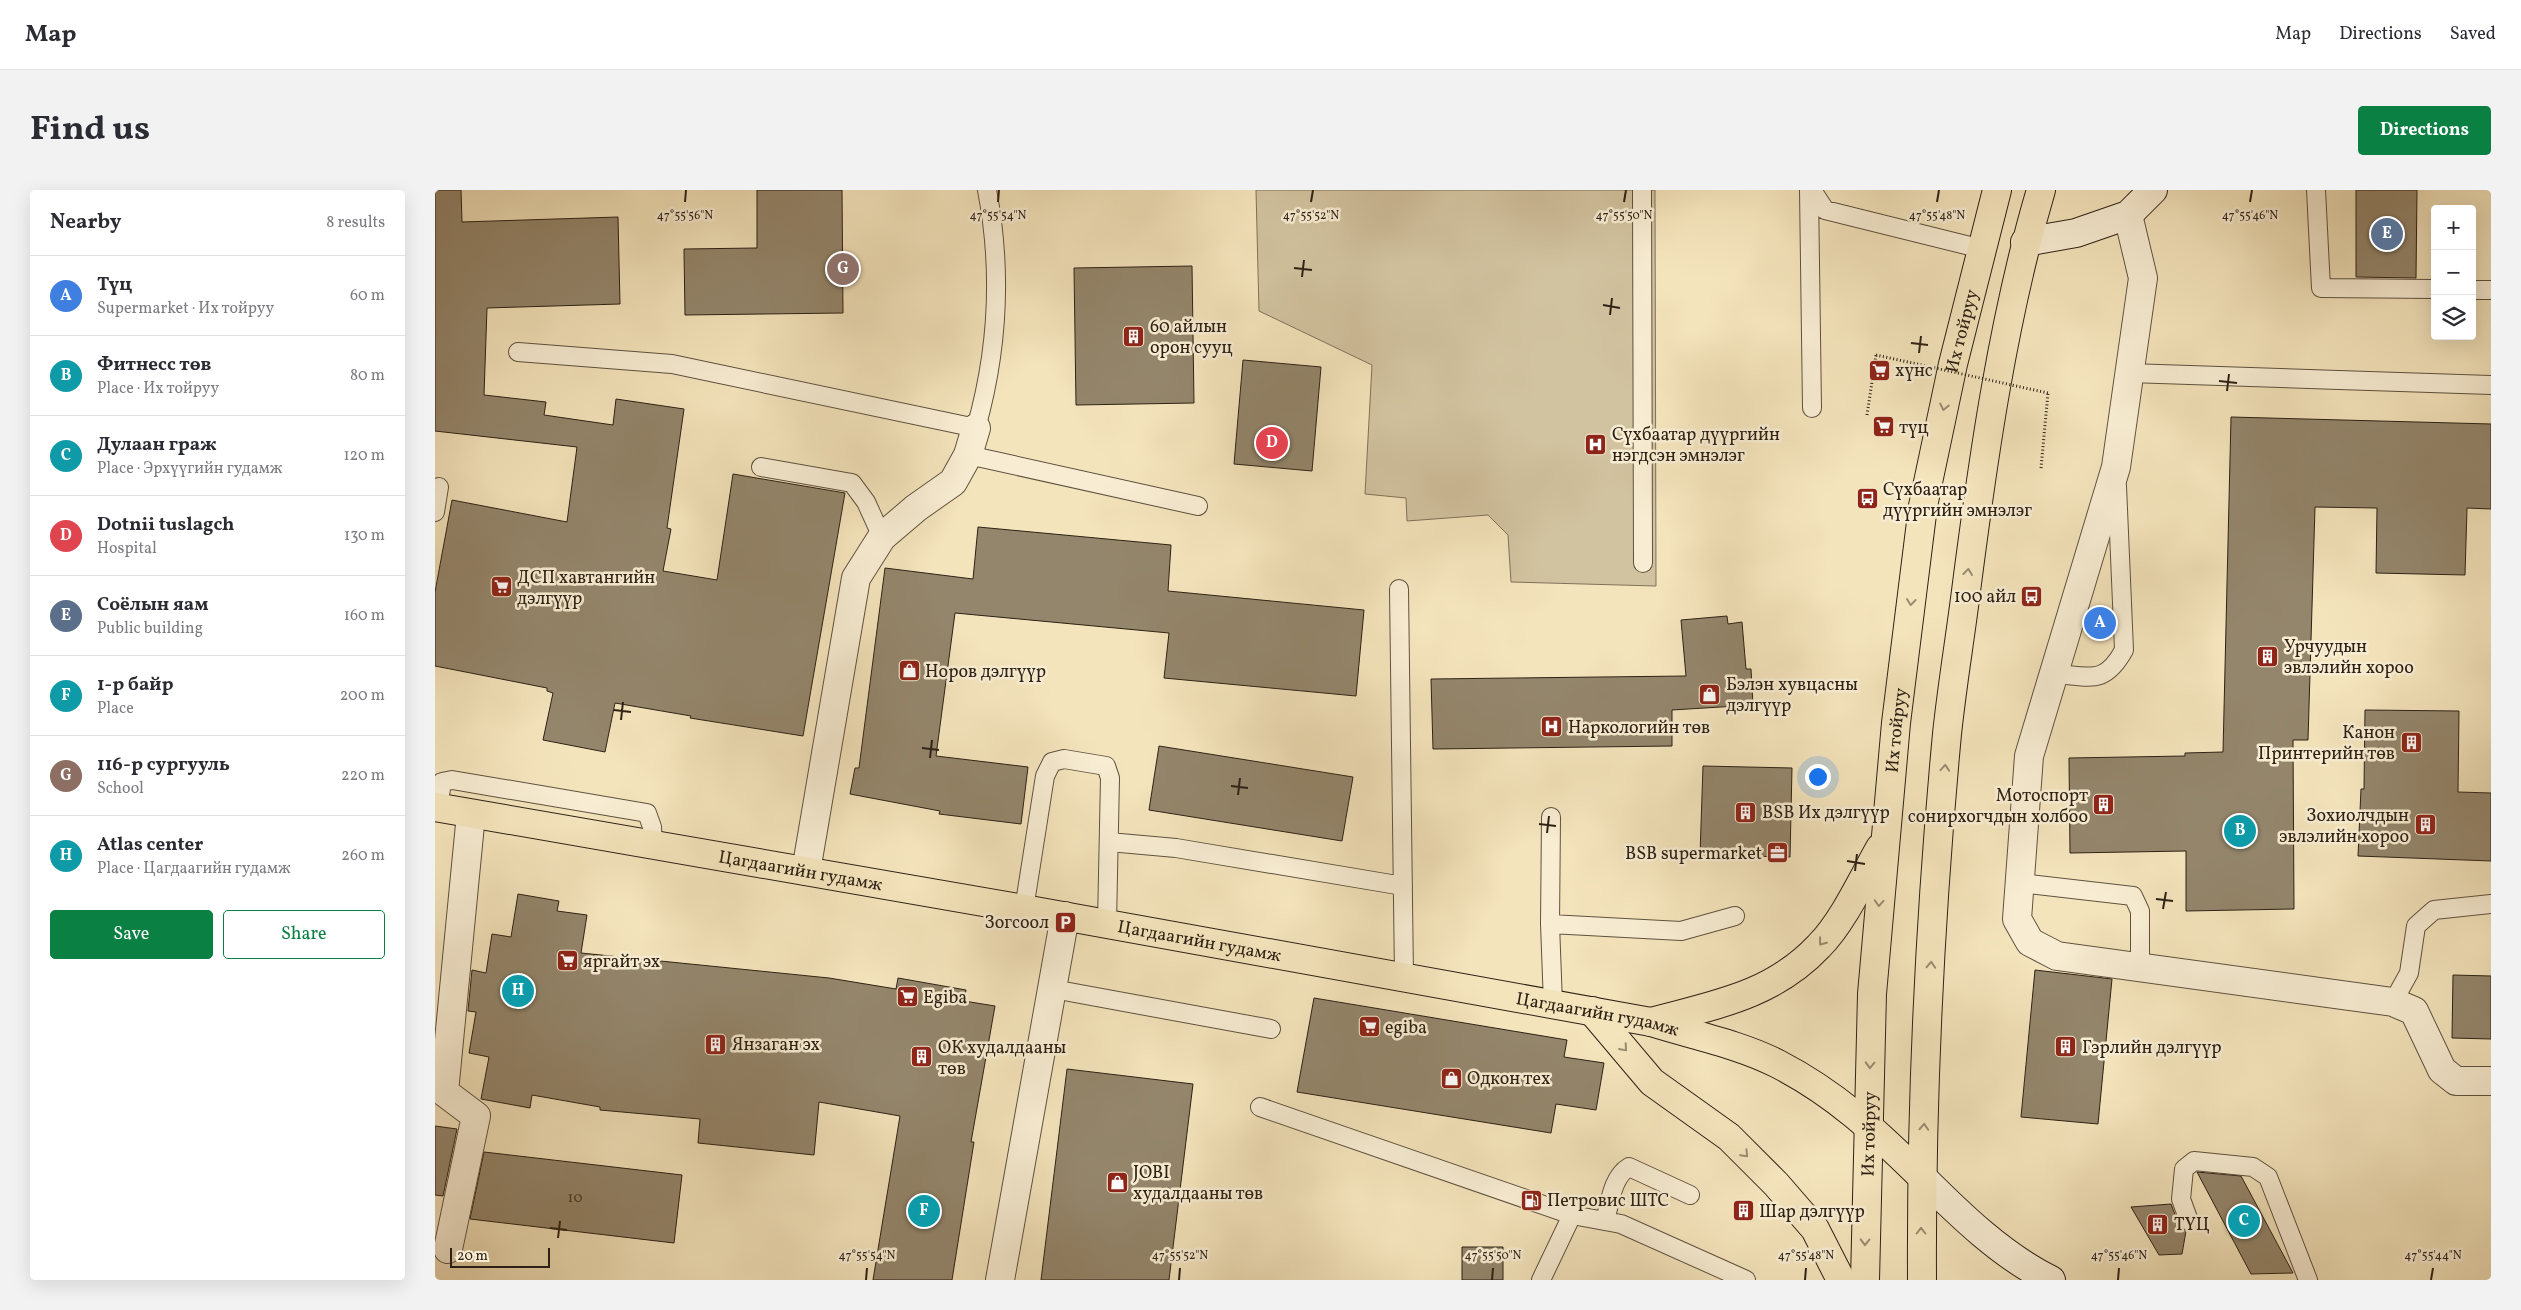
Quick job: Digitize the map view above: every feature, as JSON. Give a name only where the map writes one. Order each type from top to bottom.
[{"type":"main road","name":"Их тойруу","points":[[1865,1280],[1872,994],[1884,840],[1923,506],[1953,364],[1997,190]]},
{"type":"main road","points":[[1922,1280],[1921,1176],[1931,950],[1947,734],[1975,519],[1996,391],[2025,242],[2041,190]]},
{"type":"main road","name":"Цагдаагийн гудамж","points":[[437,808],[1065,916],[1651,1022],[1737,1048],[1776,1063],[1819,1087],[1868,1123],[1921,1176]]},
{"type":"main road","points":[[1651,1022],[1743,998],[1786,975],[1820,946],[1845,910],[1884,840]]},
{"type":"main road","points":[[1592,1011],[1652,1082],[1729,1137],[1776,1184],[1815,1229],[1841,1280]]},
{"type":"street","points":[[2025,242],[2076,234],[2128,215],[2153,190]]},
{"type":"street","points":[[2128,215],[2143,278],[2116,467],[2029,756],[2017,919],[2030,942],[2057,956],[2393,1002],[2414,1011],[2442,1070],[2457,1081],[2491,1081]]},
{"type":"street","points":[[806,871],[856,578],[882,537],[916,508],[953,482],[968,455],[976,428]]},
{"type":"street","points":[[448,1249],[476,1116],[444,1092],[471,814]]},
{"type":"street","points":[[1000,1280],[1065,916]]},
{"type":"street","points":[[1921,1176],[1952,1207],[1991,1240],[2039,1274],[2051,1280]]},
{"type":"lane","points":[[518,352],[673,364],[976,428],[995,336],[994,228],[987,190]]},
{"type":"lane","points":[[1642,190],[1643,563]]},
{"type":"lane","points":[[1810,190],[1825,210],[1982,249]]},
{"type":"lane","points":[[1810,190],[1812,408]]},
{"type":"lane","points":[[2316,190],[2321,288],[2431,289]]},
{"type":"lane","points":[[2476,290],[2491,290]]},
{"type":"lane","points":[[2129,373],[2491,385]]},
{"type":"lane","points":[[968,455],[1198,506]]},
{"type":"lane","points":[[761,467],[852,483],[866,502],[882,537]]},
{"type":"lane","points":[[2054,674],[2098,677],[2115,667],[2124,650],[2116,467]]},
{"type":"lane","points":[[435,512],[439,487]]},
{"type":"lane","points":[[1399,589],[1404,977]]},
{"type":"lane","points":[[1024,909],[1045,776],[1052,762],[1064,759],[1106,766],[1110,778],[1107,924]]},
{"type":"lane","points":[[437,808],[443,782],[452,780],[533,792],[647,813],[652,827],[653,845]]},
{"type":"lane","points":[[1551,817],[1550,924],[1553,1004]]},
{"type":"lane","points":[[1109,842],[1176,848],[1403,886]]},
{"type":"lane","points":[[2020,883],[2133,896],[2140,911],[2140,967]]},
{"type":"lane","points":[[2393,1002],[2409,973],[2416,926],[2434,910],[2491,904]]},
{"type":"lane","points":[[1550,924],[1681,931],[1735,916]]},
{"type":"lane","points":[[1053,989],[1271,1029]]},
{"type":"lane","points":[[1260,1108],[1572,1215],[1621,1224],[1746,1280]]},
{"type":"lane","points":[[2189,1222],[2181,1199],[2184,1169],[2194,1161],[2253,1167],[2268,1177],[2308,1280]]},
{"type":"lane","points":[[1605,1221],[1617,1180],[1623,1171],[1629,1167],[1690,1195]]},
{"type":"lane","points":[[1541,1280],[1572,1215]]},
{"type":"path","points":[[1867,415],[1876,355],[2048,393],[2041,468]]},
{"type":"shaded area","points":[[1256,190],[1655,190],[1656,586],[1511,582],[1508,535],[1488,515],[1407,521],[1406,498],[1365,494],[1372,365],[1259,311]]},
{"type":"building","points":[[435,190],[461,190],[462,222],[618,217],[620,304],[487,308],[484,395],[546,402],[544,415],[613,425],[616,399],[684,409],[667,528],[671,529],[663,571],[717,580],[733,474],[845,493],[803,736],[690,718],[691,716],[615,703],[605,752],[543,740],[553,693],[547,691],[547,688],[435,666],[435,592],[452,500],[567,522],[577,447],[435,431]]},
{"type":"building","points":[[757,190],[842,190],[843,313],[685,315],[684,249],[757,248]]},
{"type":"building","points":[[2356,190],[2417,190],[2416,278],[2356,277]]},
{"type":"building","name":"60 айлын орон сууц","points":[[1192,266],[1194,403],[1076,405],[1074,268]]},
{"type":"building","name":"60 айлын орон сууц","points":[[1243,360],[1321,367],[1312,471],[1234,464]]},
{"type":"building","name":"Урчуудын эвлэлийн хороо","points":[[2231,417],[2491,424],[2491,509],[2467,508],[2465,575],[2376,573],[2377,508],[2315,507],[2308,740],[2293,740],[2294,909],[2186,911],[2186,851],[2070,853],[2069,758],[2185,756],[2185,753],[2223,752]]},
{"type":"building","points":[[978,527],[1171,545],[1168,591],[1364,610],[1356,696],[1164,678],[1169,633],[955,613],[936,756],[1028,767],[1021,824],[939,814],[940,811],[850,794],[855,768],[859,768],[885,568],[973,579]]},
{"type":"building","name":"Наркологийн төв","points":[[1727,616],[1728,624],[1742,622],[1746,669],[1751,669],[1753,705],[1672,710],[1672,746],[1433,749],[1431,679],[1686,676],[1681,620]]},
{"type":"building","points":[[2365,710],[2459,711],[2458,792],[2491,793],[2491,861],[2358,856],[2361,789],[2364,789]]},
{"type":"building","points":[[1159,746],[1353,777],[1342,841],[1149,810]]},
{"type":"building","name":"BSB Их дэлгүүр","points":[[1703,766],[1792,768],[1790,857],[1700,855]]},
{"type":"building","points":[[518,894],[559,901],[557,911],[587,915],[581,953],[829,978],[896,989],[898,978],[966,990],[964,1001],[995,1006],[971,1142],[974,1142],[952,1280],[873,1280],[900,1116],[819,1102],[814,1155],[698,1143],[700,1119],[600,1110],[600,1107],[532,1095],[530,1108],[481,1099],[489,1057],[469,1053],[476,1012],[468,1011],[472,970],[486,973],[492,934],[511,937]]},
{"type":"building","name":"Гэрлийн дэлгүүр","points":[[2035,970],[2112,979],[2098,1124],[2021,1117]]},
{"type":"building","points":[[2453,975],[2491,976],[2491,1039],[2452,1038]]},
{"type":"building","name":"Одкон тех","points":[[1314,998],[1567,1040],[1564,1057],[1604,1063],[1596,1110],[1556,1104],[1551,1133],[1297,1092]]},
{"type":"building","name":"JOBI худалдааны төв","points":[[1067,1069],[1193,1084],[1169,1280],[1041,1280]]},
{"type":"building","points":[[435,1126],[457,1129],[443,1196],[435,1195]]},
{"type":"building","points":[[484,1152],[682,1175],[674,1243],[470,1219]]},
{"type":"building","points":[[2197,1172],[2241,1176],[2293,1273],[2251,1274]]},
{"type":"building","name":"ТҮЦ","points":[[2171,1204],[2179,1225],[2186,1231],[2182,1254],[2159,1255],[2131,1207]]},
{"type":"building","points":[[1462,1247],[1503,1247],[1503,1280],[1462,1280]]},
{"type":"place","name":"Соёлын яам","points":[[2387,234]]},
{"type":"place","name":"116-р сургууль","points":[[843,269]]},
{"type":"place","name":"60 айлын орон сууц","points":[[1134,336]]},
{"type":"place","name":"хүнс","points":[[1879,370]]},
{"type":"place","name":"түц","points":[[1883,427]]},
{"type":"place","name":"Dotnii tuslagch","points":[[1272,443]]},
{"type":"place","name":"Сүхбаатар дүүргийн нэгдсэн эмнэлэг","points":[[1596,444]]},
{"type":"place","name":"Сүхбаатар дүүргийн эмнэлэг","points":[[1867,499]]},
{"type":"place","name":"ДСП хавтангийн дэлгүүр","points":[[501,587]]},
{"type":"place","name":"100 айл","points":[[2032,596]]},
{"type":"place","name":"Түц","points":[[2100,623]]},
{"type":"place","name":"Урчуудын эвлэлийн хороо","points":[[2268,656]]},
{"type":"place","name":"Норов дэлгүүр","points":[[909,671]]},
{"type":"place","name":"Бэлэн хувцасны дэлгүүр","points":[[1710,694]]},
{"type":"place","name":"Наркологийн төв","points":[[1552,727]]},
{"type":"place","name":"Канон Принтерийн төв","points":[[2411,742]]},
{"type":"place","name":"Mотоспорт сонирхогчдын холбоо","points":[[2104,805]]},
{"type":"place","name":"BSB Их дэлгүүр","points":[[1746,812]]},
{"type":"place","name":"Зохиолчдын эвлэлийн хороо","points":[[2425,825]]},
{"type":"place","name":"Фитнесс төв","points":[[2240,831]]},
{"type":"place","name":"BSB supermarket","points":[[1778,853]]},
{"type":"place","name":"Зогсоол","points":[[1065,922]]},
{"type":"place","name":"яргайт эх","points":[[567,961]]},
{"type":"place","name":"Atlas center","points":[[518,991]]},
{"type":"place","name":"Egiba","points":[[907,997]]},
{"type":"place","name":"egiba","points":[[1369,1027]]},
{"type":"place","name":"Янзаган эх","points":[[716,1044]]},
{"type":"place","name":"Гэрлийн дэлгүүр","points":[[2066,1047]]},
{"type":"place","name":"ОК худалдааны төв","points":[[922,1057]]},
{"type":"place","name":"Одкон тех","points":[[1451,1078]]},
{"type":"place","name":"JOBI худалдааны төв","points":[[1117,1182]]},
{"type":"place","name":"Петровис ШТС","points":[[1531,1200]]},
{"type":"place","name":"1-р байр","points":[[924,1211]]},
{"type":"place","name":"Шар дэлгүүр","points":[[1743,1211]]},
{"type":"place","name":"Дулаан граж","points":[[2244,1221]]},
{"type":"place","name":"ТҮЦ","points":[[2158,1224]]}]
